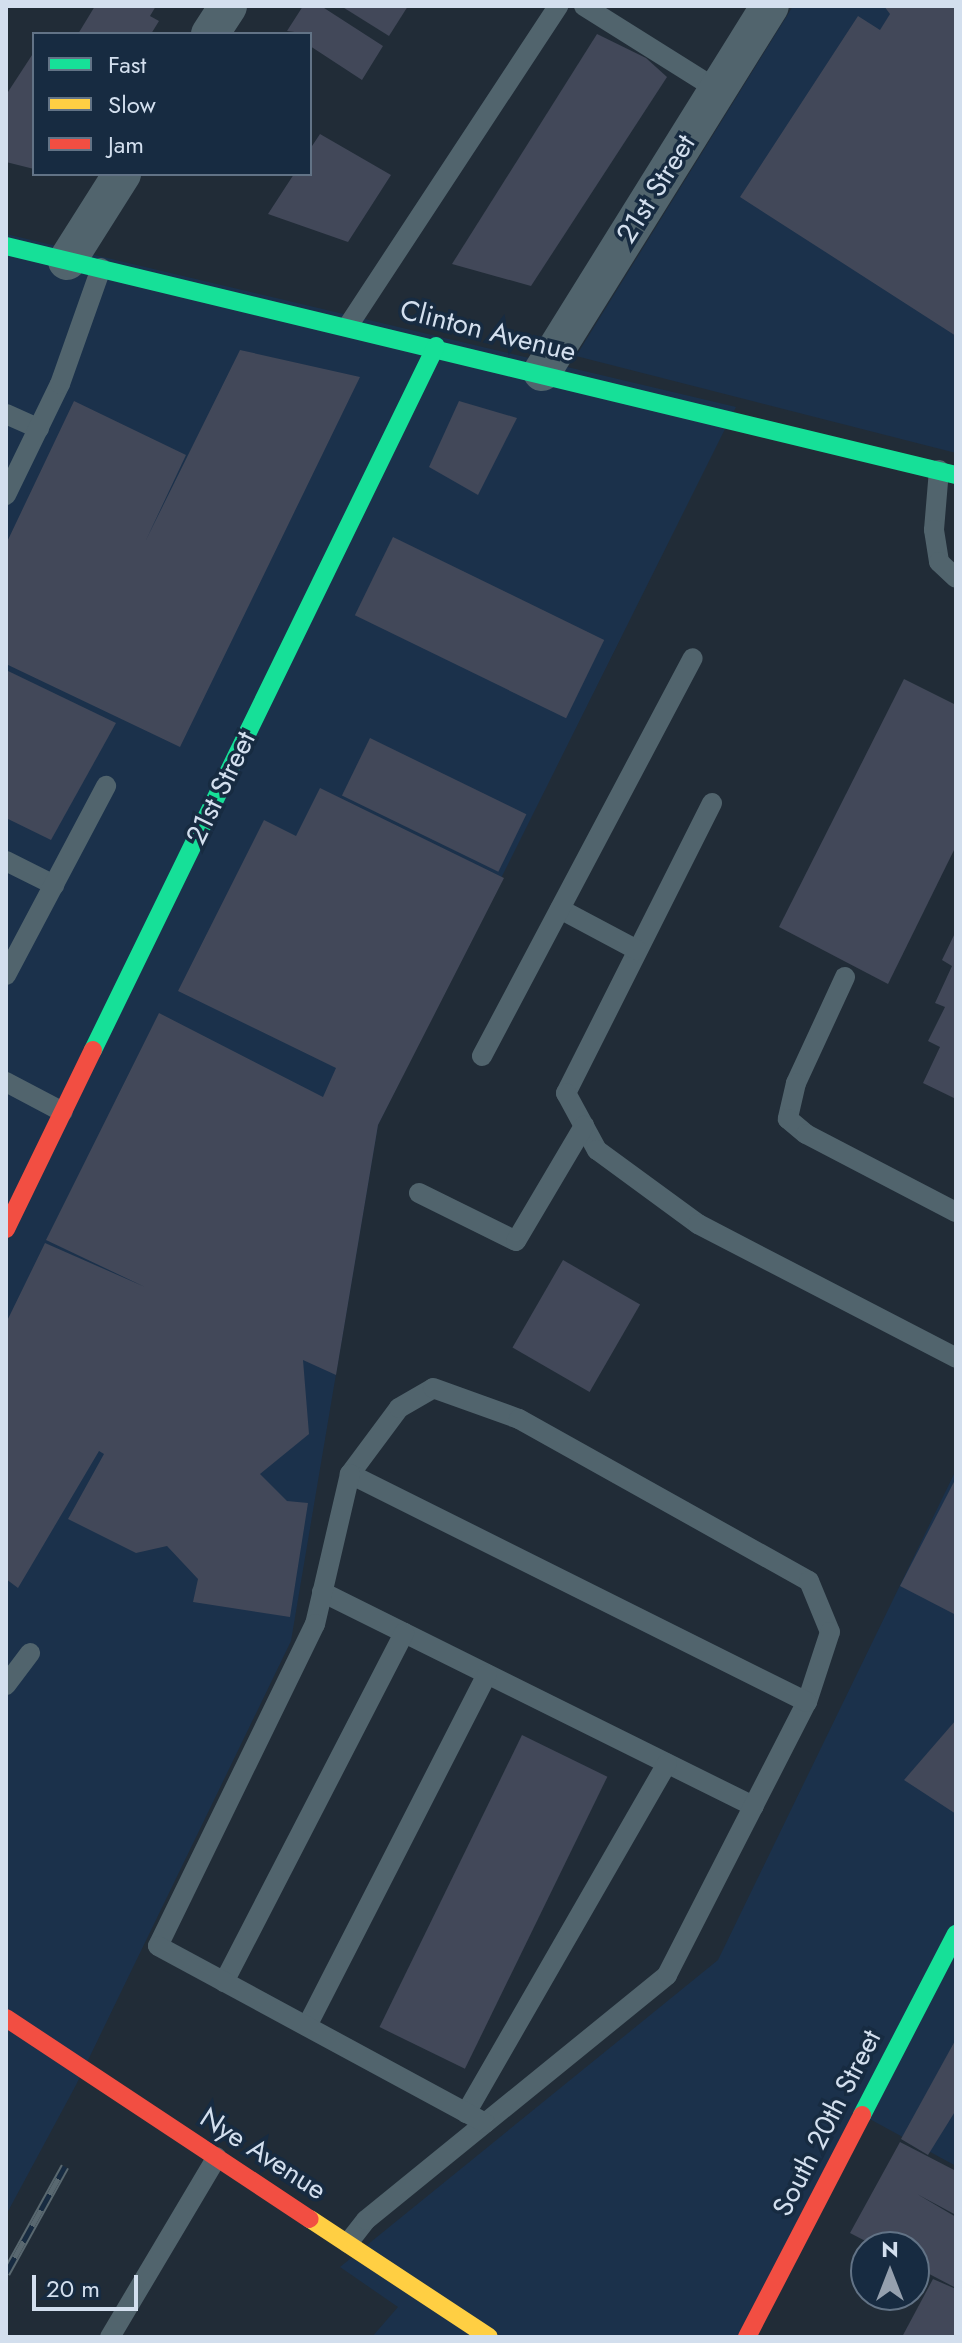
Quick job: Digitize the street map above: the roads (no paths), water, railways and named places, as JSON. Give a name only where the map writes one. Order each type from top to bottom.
[{"type":"street","points":[[211,32],[228,6]]},
{"type":"street","name":"21st Street","points":[[542,372],[770,6]]},
{"type":"street","points":[[84,264],[121,176]]},
{"type":"street","name":"Clinton Avenue","points":[[6,246],[436,346],[947,472]]},
{"type":"street","name":"21st Street","points":[[6,1229],[436,346]]},
{"type":"street","name":"South 20th Street","points":[[747,2337],[956,1934]]},
{"type":"street","name":"Nye Avenue","points":[[6,2018],[489,2337]]},
{"type":"lane","points":[[348,326],[558,6]]},
{"type":"lane","points":[[584,6],[718,90]]},
{"type":"lane","points":[[6,495],[39,429],[84,264]]},
{"type":"lane","points":[[6,414],[39,429]]},
{"type":"lane","points":[[947,472],[939,562],[956,578]]},
{"type":"lane","points":[[482,1056],[693,658]]},
{"type":"lane","points":[[6,973],[106,786]]},
{"type":"lane","points":[[712,803],[566,1093],[597,1150],[698,1224],[956,1358]]},
{"type":"lane","points":[[6,861],[54,885]]},
{"type":"lane","points":[[560,909],[637,950]]},
{"type":"lane","points":[[845,977],[796,1083],[788,1119],[806,1134],[956,1212]]},
{"type":"lane","points":[[6,1082],[63,1112]]},
{"type":"lane","points":[[419,1193],[516,1241],[584,1126]]},
{"type":"lane","points":[[348,2243],[366,2220],[667,1975],[807,1702],[830,1632],[809,1581],[519,1419],[433,1388],[399,1408],[350,1474],[315,1624],[158,1946],[485,2123]]},
{"type":"lane","points":[[350,1474],[807,1702]]},
{"type":"lane","points":[[322,1592],[754,1806]]},
{"type":"lane","points":[[224,1982],[404,1633]]},
{"type":"lane","points":[[6,1685],[30,1653]]},
{"type":"lane","points":[[307,2026],[487,1674]]},
{"type":"lane","points":[[466,2113],[667,1764]]},
{"type":"lane","points":[[110,2337],[217,2157]]},
{"type":"railway","points":[[6,2273],[65,2166]]}]
